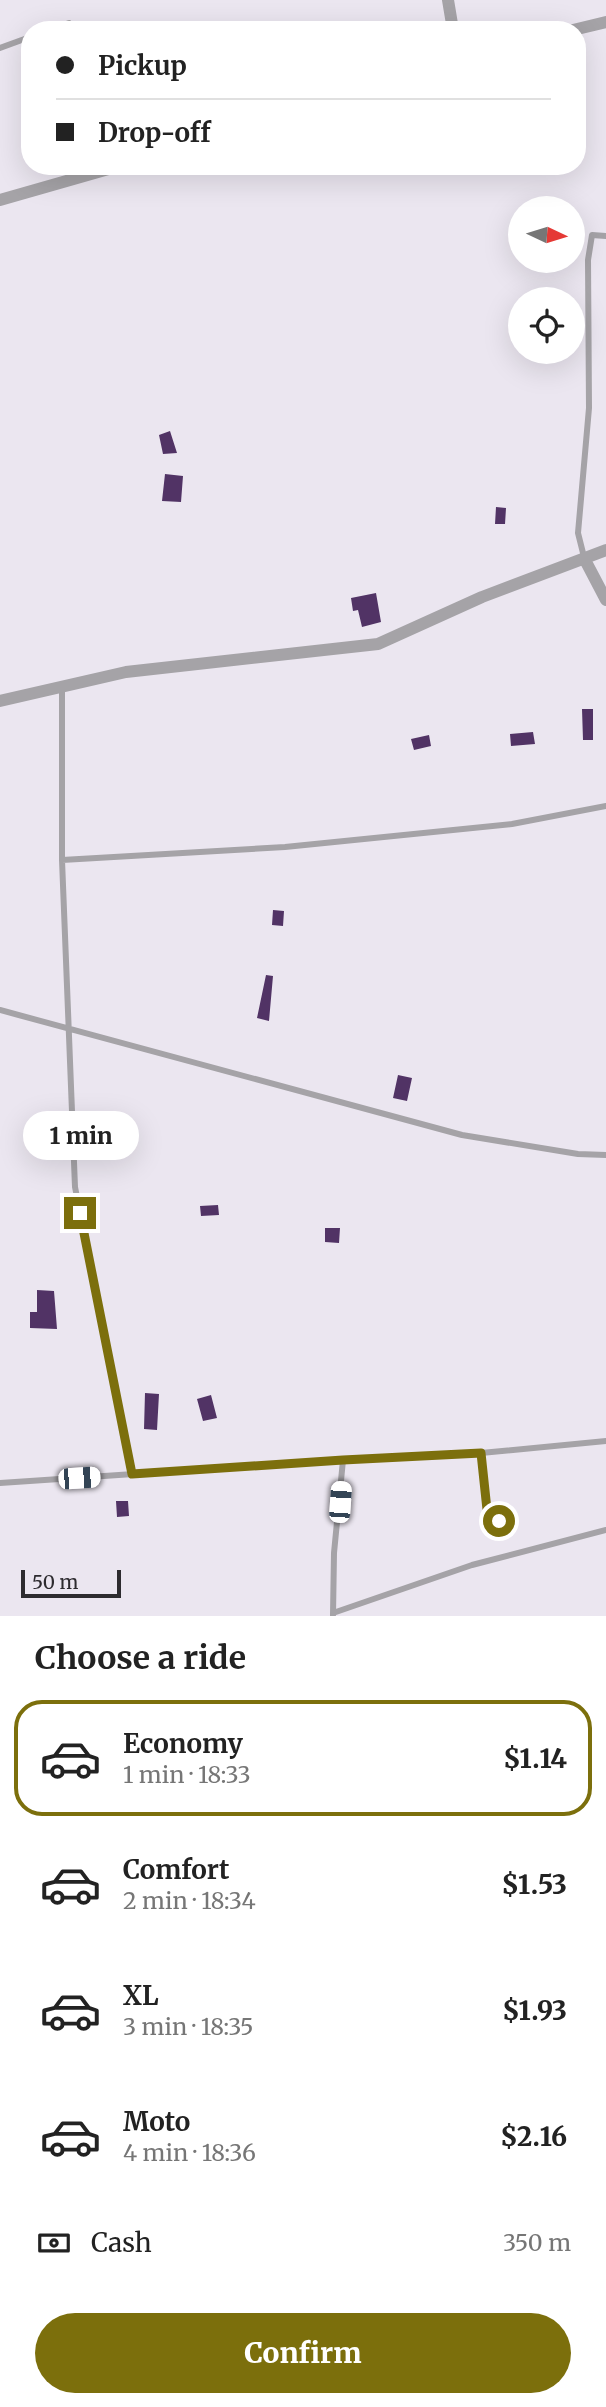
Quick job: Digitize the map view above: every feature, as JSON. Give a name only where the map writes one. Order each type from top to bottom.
[{"type":"street","points":[[448,0],[452,21]]},
{"type":"street","points":[[586,27],[606,22]]},
{"type":"street","points":[[0,200],[88,175]]},
{"type":"street","points":[[0,701],[126,672],[378,643],[482,597],[606,550]]},
{"type":"street","points":[[584,558],[606,600]]},
{"type":"lane","points":[[0,48],[21,40]]},
{"type":"lane","points":[[584,558],[578,533],[589,408],[588,260],[592,235],[606,236]]},
{"type":"lane","points":[[62,687],[62,860],[75,1187],[132,1474]]},
{"type":"lane","points":[[62,860],[285,847],[512,824],[606,806]]},
{"type":"lane","points":[[0,1010],[462,1135],[578,1154],[606,1155]]},
{"type":"lane","points":[[0,1483],[481,1453],[606,1441]]},
{"type":"lane","points":[[481,1453],[488,1519],[514,1519]]},
{"type":"lane","points":[[343,1460],[334,1553],[333,1614],[472,1565],[606,1530]]},
{"type":"building","points":[[170,431],[177,453],[163,454],[159,435]]},
{"type":"building","points":[[165,474],[183,476],[181,502],[162,501]]},
{"type":"building","points":[[496,507],[506,508],[505,524],[495,524]]},
{"type":"building","points":[[376,593],[381,622],[362,627],[358,610],[353,611],[351,598]]},
{"type":"building","points":[[582,709],[593,709],[593,740],[583,740]]},
{"type":"building","points":[[533,732],[535,744],[511,746],[510,734]]},
{"type":"building","points":[[429,735],[431,746],[414,750],[411,739]]},
{"type":"building","points":[[273,910],[284,911],[283,926],[272,925]]},
{"type":"building","points":[[266,975],[273,976],[269,1021],[257,1018]]},
{"type":"building","points":[[398,1075],[412,1078],[407,1101],[393,1098]]},
{"type":"building","points":[[218,1205],[219,1215],[201,1216],[200,1206]]},
{"type":"building","points":[[325,1228],[340,1228],[339,1243],[325,1242]]},
{"type":"building","points":[[37,1290],[54,1291],[57,1329],[30,1328],[30,1312],[37,1312]]},
{"type":"building","points":[[145,1393],[159,1394],[157,1430],[144,1429]]},
{"type":"building","points":[[211,1395],[217,1418],[203,1421],[197,1399]]},
{"type":"building","points":[[116,1501],[128,1501],[129,1516],[117,1517]]},
{"type":"route","points":[[80,1213],[132,1474],[481,1453],[488,1519],[499,1521]]}]
